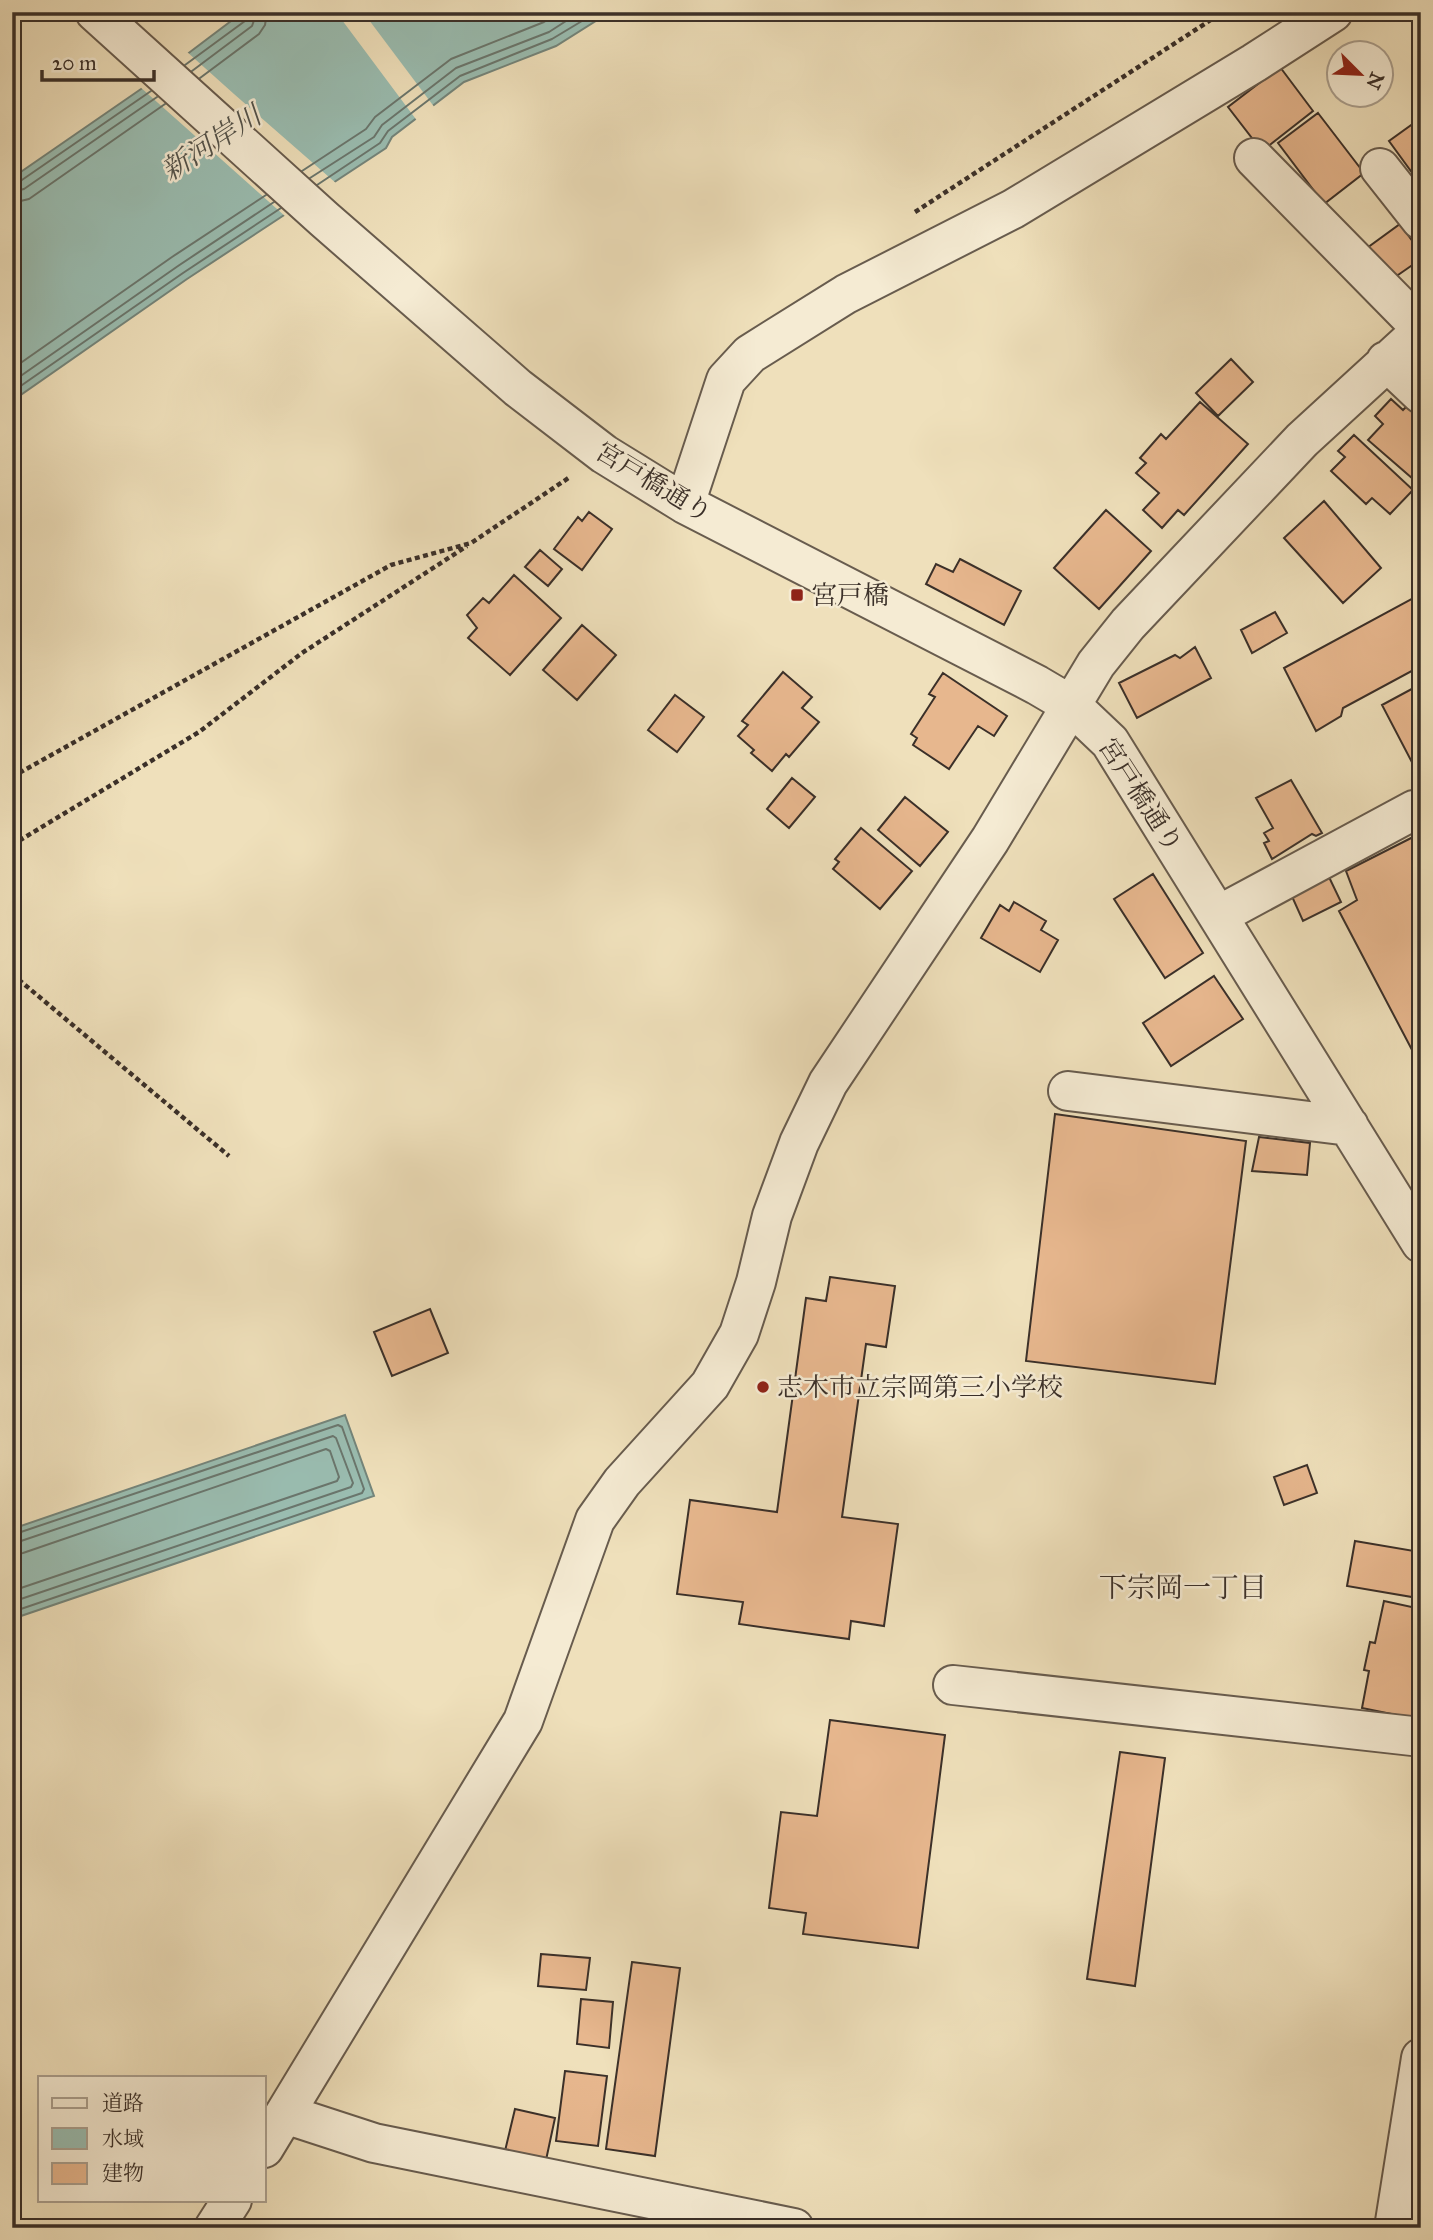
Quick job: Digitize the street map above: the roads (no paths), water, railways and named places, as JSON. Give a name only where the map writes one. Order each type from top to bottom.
[{"type":"street","name":"宮戸橋通り","points":[[95,12],[324,219],[518,388],[604,454],[685,504],[1071,705],[1110,742],[1421,1243]]},
{"type":"street","points":[[685,504],[726,380],[750,354],[846,294],[1025,202],[1243,70],[1333,12]]},
{"type":"street","points":[[266,2145],[523,1721],[595,1520],[622,1482],[710,1385],[739,1334],[756,1282],[772,1216],[799,1143],[828,1083],[990,840],[1096,664],[1128,624],[1302,440],[1421,330],[1254,158]]},
{"type":"street","points":[[1380,168],[1421,220]]},
{"type":"street","points":[[1386,362],[1421,394]]},
{"type":"street","points":[[1219,915],[1413,810]]},
{"type":"street","points":[[1069,1091],[1349,1126]]},
{"type":"street","points":[[953,1685],[1421,1737]]},
{"type":"street","points":[[1394,2228],[1421,2059]]},
{"type":"street","points":[[285,2114],[374,2143],[794,2228]]},
{"type":"street","points":[[215,2228],[231,2202]]},
{"type":"water","name":"新河岸川","points":[[243,12],[610,12],[556,46],[464,82],[392,137],[386,148],[187,279],[12,401],[12,178],[141,89]]},
{"type":"water","points":[[345,1415],[374,1496],[12,1619],[12,1529]]},
{"type":"place","name":"宮戸橋","points":[[797,595]]},
{"type":"place","name":"志木市立宗岡第三小学校","points":[[763,1387]]},
{"type":"district","name":"下宗岡一丁目","points":[[1183,1587]]}]
